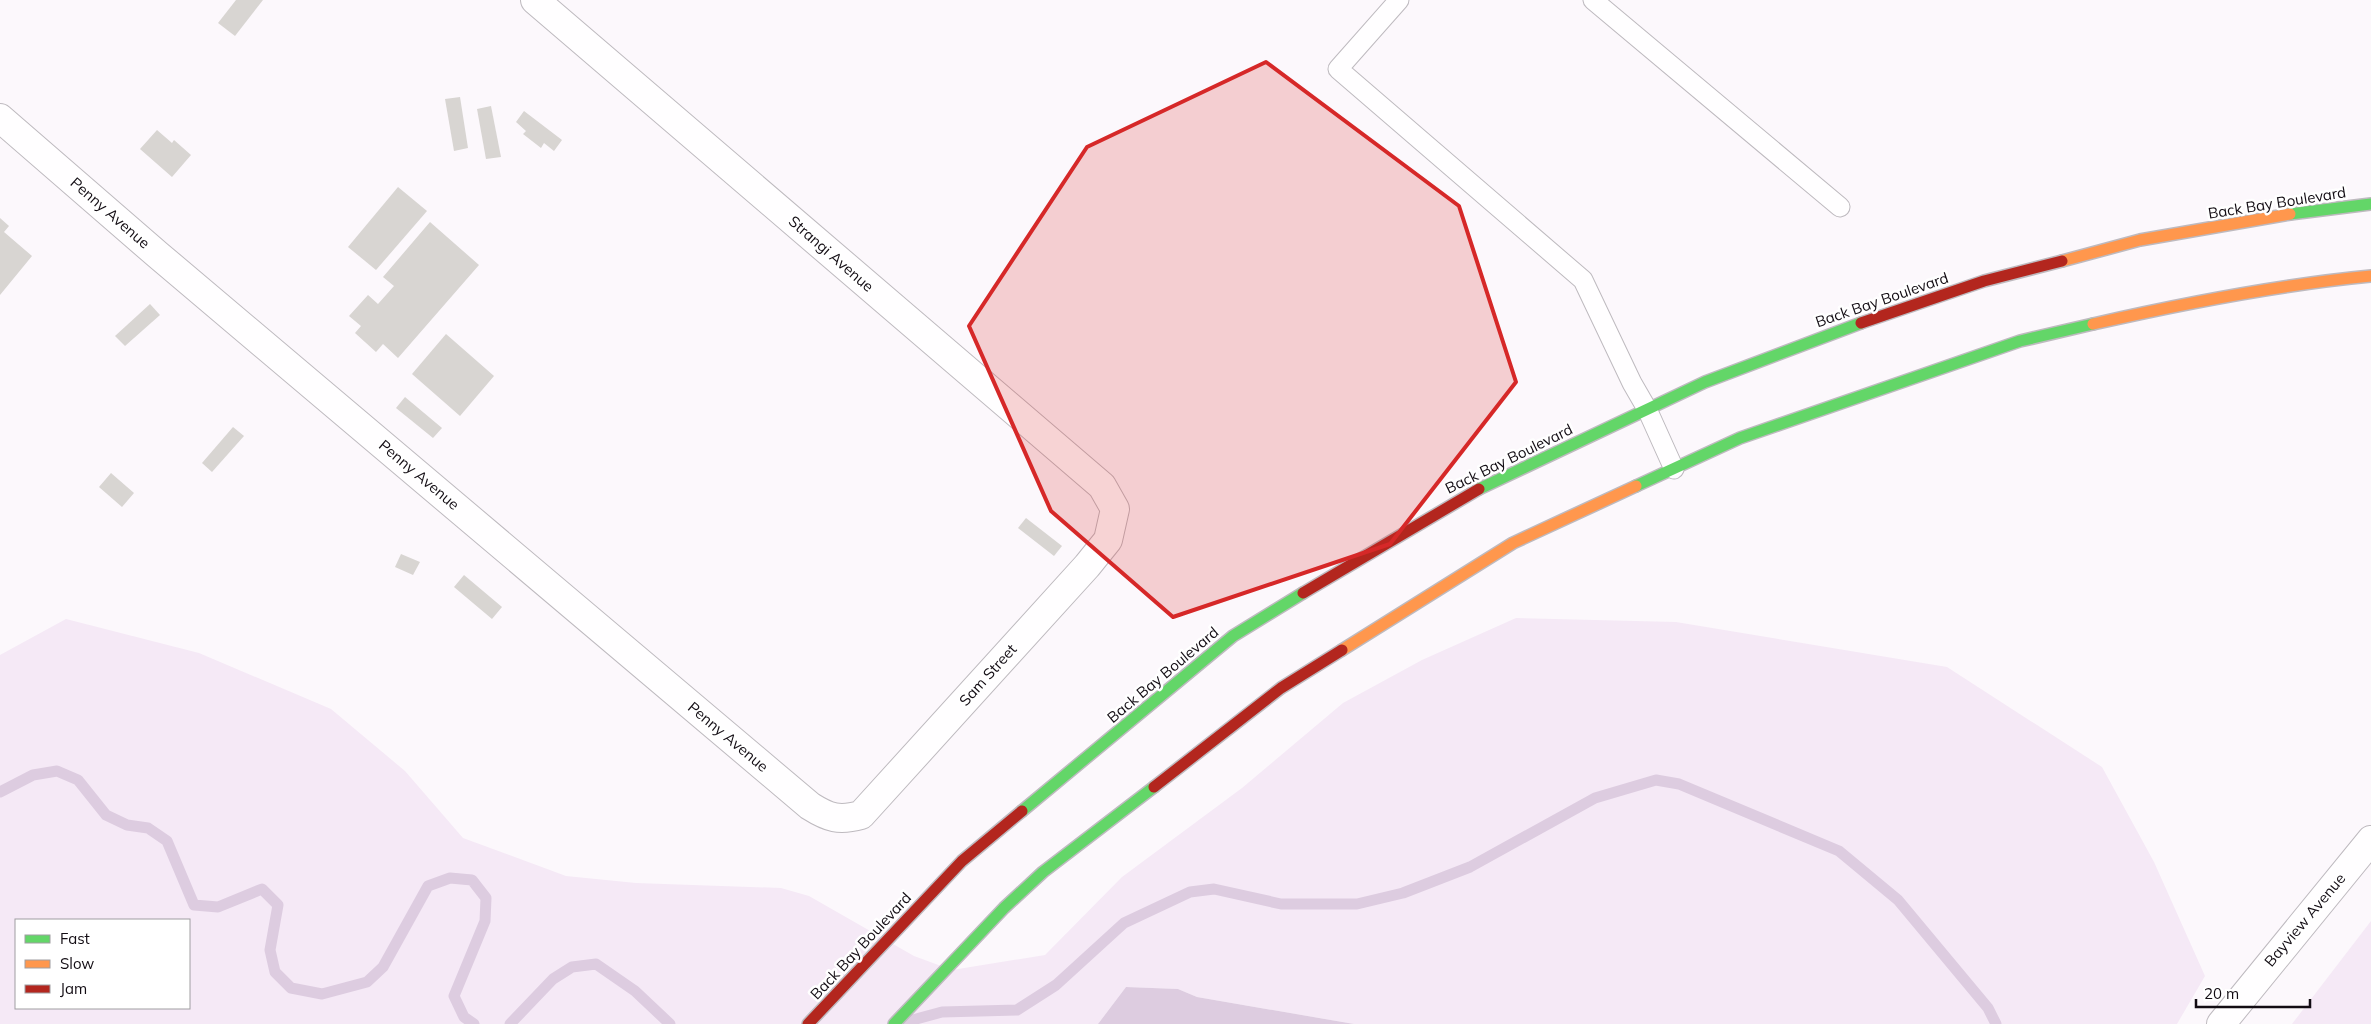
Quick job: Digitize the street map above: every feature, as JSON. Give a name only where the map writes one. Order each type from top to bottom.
[{"type":"main road","name":"Back Bay Boulevard","points":[[808,1024],[962,861],[1234,636],[1466,495],[1705,382],[1850,327],[1984,281],[2140,240],[2321,209],[2371,204]]},
{"type":"main road","points":[[894,1024],[1004,908],[1043,872],[1281,688],[1514,543],[1740,438],[2020,342],[2172,306],[2318,281],[2371,276]]},
{"type":"street","name":"Strangi Avenue","points":[[535,0],[1102,486],[1115,509],[1114,516]]},
{"type":"street","name":"Penny Avenue","points":[[0,118],[166,262],[810,806],[824,815],[845,820]]},
{"type":"street","name":"Sam Street","points":[[845,820],[861,815],[1087,566],[1108,540],[1114,516]]},
{"type":"street","name":"Bayview Avenue","points":[[2221,1024],[2371,840]]},
{"type":"lane","points":[[1399,0],[1338,69],[1583,280],[1632,383],[1647,409],[1674,469]]},
{"type":"lane","points":[[1593,0],[1840,207]]},
{"type":"highlighted area","points":[[1266,62],[1459,206],[1516,382],[1390,544],[1173,617],[1051,511],[969,326],[1087,147]]},
{"type":"shaded area","points":[[1516,618],[1676,622],[1947,667],[2102,767],[2154,862],[2205,976],[2177,1024],[1354,1024],[1197,997],[1178,989],[1126,987],[1098,1024],[0,1024],[0,655],[66,619],[199,653],[331,709],[405,771],[463,838],[566,876],[636,883],[781,888],[809,896],[914,956],[952,970],[1045,955],[1122,877],[1242,788],[1343,703],[1422,660]]},
{"type":"shaded area","points":[[2371,921],[2371,1024],[2292,1024]]},
{"type":"shaded area","points":[[1126,987],[1178,989],[1197,997],[1354,1024],[1098,1024]]},
{"type":"building","points":[[236,0],[263,0],[235,36],[218,23]]},
{"type":"building","points":[[460,97],[468,148],[454,151],[445,99]]},
{"type":"building","points":[[491,106],[501,157],[486,159],[477,109]]},
{"type":"building","points":[[524,111],[562,140],[554,151],[544,143],[541,148],[523,134],[526,131],[516,122]]},
{"type":"building","points":[[157,130],[172,143],[174,140],[191,155],[172,177],[140,149]]},
{"type":"building","points":[[398,187],[427,211],[376,270],[348,247]]},
{"type":"building","points":[[0,218],[9,226],[4,232],[32,256],[0,295]]},
{"type":"building","points":[[430,222],[479,265],[398,358],[383,344],[376,352],[355,333],[361,326],[349,316],[368,295],[378,304],[394,286],[383,277]]},
{"type":"building","points":[[150,304],[160,315],[125,346],[115,336]]},
{"type":"building","points":[[446,334],[494,376],[460,416],[412,374]]},
{"type":"building","points":[[405,397],[442,428],[433,438],[396,408]]},
{"type":"building","points":[[233,427],[244,436],[212,472],[202,463]]},
{"type":"building","points":[[111,473],[134,493],[122,507],[99,487]]},
{"type":"building","points":[[1026,518],[1062,546],[1054,556],[1018,528]]},
{"type":"building","points":[[401,554],[420,562],[413,575],[395,567]]},
{"type":"building","points":[[464,575],[502,607],[492,619],[454,587]]},
{"type":"waterway","points":[[0,792],[33,775],[57,771],[78,780],[106,815],[127,825],[148,828],[167,841],[194,905],[218,907],[262,889],[278,905],[270,950],[275,972],[291,988],[322,994],[367,982],[383,967],[428,886],[450,878],[472,880],[486,898],[485,921],[454,996],[464,1017],[474,1024]]},
{"type":"waterway","points":[[905,1022],[942,1012],[1017,1010],[1056,985],[1124,923],[1190,892],[1214,889],[1281,904],[1357,904],[1403,893],[1470,867],[1595,798],[1656,780],[1679,784],[1839,851],[1898,900],[1988,1008],[1996,1024]]},
{"type":"waterway","points":[[510,1024],[553,979],[572,967],[596,964],[635,991],[670,1024]]},
{"type":"traffic: fast","points":[[2290,214],[2371,204]]},
{"type":"traffic: fast","points":[[1479,489],[1705,382],[1861,323]]},
{"type":"traffic: fast","points":[[1636,486],[1740,438],[2020,341],[2093,324]]},
{"type":"traffic: fast","points":[[1022,811],[1233,636],[1303,593]]},
{"type":"traffic: fast","points":[[894,1024],[1004,908],[1043,872],[1154,787]]},
{"type":"traffic: slow","points":[[2062,261],[2140,240],[2290,214]]},
{"type":"traffic: slow","points":[[2093,324],[2231,296],[2301,284],[2371,276]]},
{"type":"traffic: slow","points":[[1342,650],[1513,543],[1636,486]]},
{"type":"traffic: jam","points":[[1861,323],[1984,281],[2062,261]]},
{"type":"traffic: jam","points":[[1303,593],[1479,489]]},
{"type":"traffic: jam","points":[[1154,787],[1281,688],[1342,650]]},
{"type":"traffic: jam","points":[[808,1024],[962,861],[1022,811]]}]
